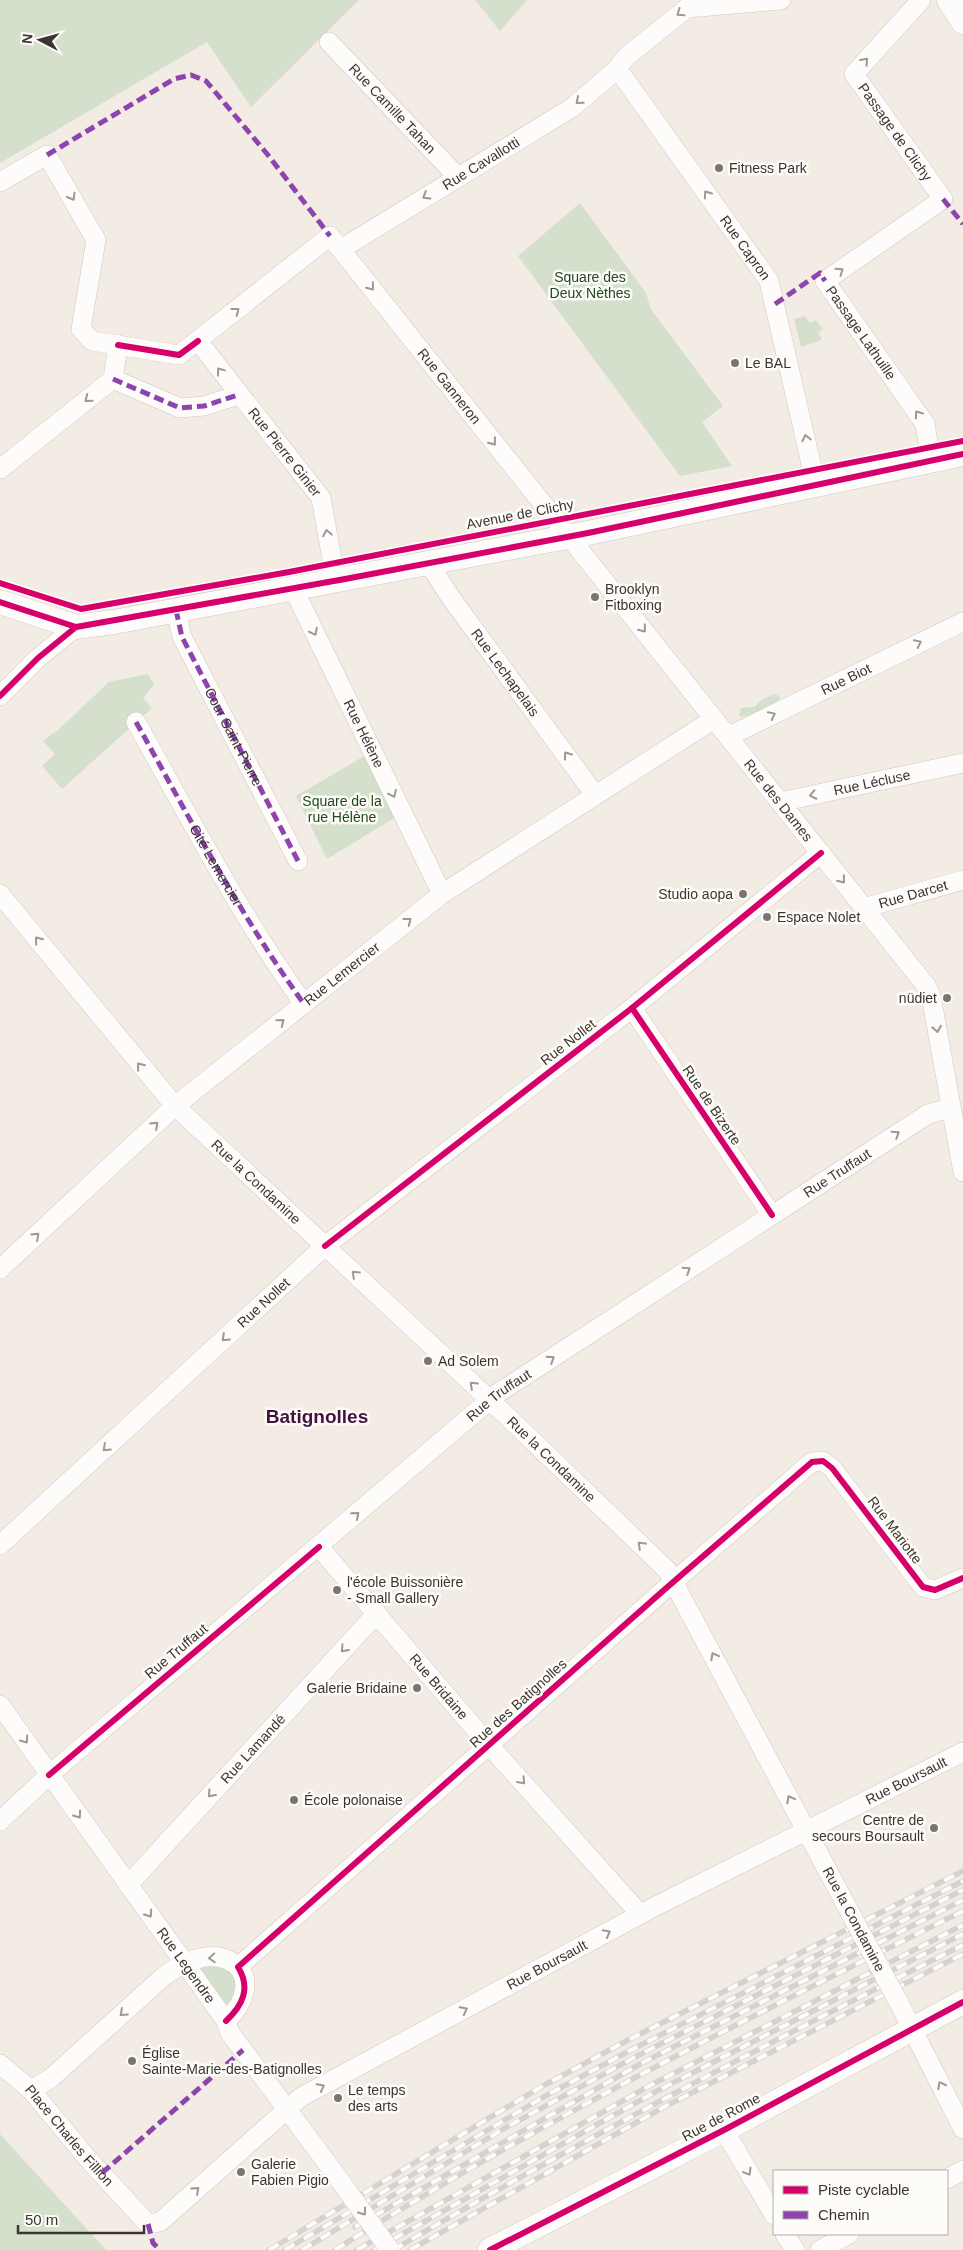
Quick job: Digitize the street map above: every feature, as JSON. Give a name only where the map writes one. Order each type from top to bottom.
[{"type":"main road","points":[[949,0],[963,22]]},
{"type":"main road","points":[[0,602],[76,627],[569,537],[732,504],[756,496],[963,454]]},
{"type":"main road","name":"Rue de Rome","points":[[490,2250],[724,2130],[963,2002]]},
{"type":"street","name":"Rue Cavallotti","points":[[0,182],[47,155],[96,240],[81,329],[92,341],[179,355],[336,242],[457,176],[572,107],[616,70],[626,57],[687,8],[781,0]]},
{"type":"street","name":"Passage de Clichy","points":[[921,0],[854,74],[943,199]]},
{"type":"street","name":"Rue Camille Tahan","points":[[329,42],[457,176]]},
{"type":"street","name":"Rue Capron","points":[[616,70],[630,86],[769,282],[816,485]]},
{"type":"street","name":"Passage Lathuille","points":[[931,460],[924,424],[825,281],[943,199]]},
{"type":"street","name":"Rue Ganneron","points":[[336,242],[569,537]]},
{"type":"street","name":"Rue Pierre Ginier","points":[[198,341],[321,498],[336,581]]},
{"type":"street","points":[[0,469],[113,379],[118,345]]},
{"type":"street","points":[[113,379],[180,408],[204,406],[238,394]]},
{"type":"street","name":"Rue des Dames","points":[[569,537],[927,987],[931,996],[963,1172]]},
{"type":"street","name":"Rue Lechapelais","points":[[428,562],[451,598],[596,795]]},
{"type":"street","name":"Rue Hélène","points":[[293,588],[442,894]]},
{"type":"street","name":"Cour Saint-Pierre","points":[[176,610],[182,637],[298,862]]},
{"type":"street","name":"Rue Biot","points":[[729,736],[963,622]]},
{"type":"street","points":[[0,696],[38,658],[76,627]]},
{"type":"street","name":"Rue Lemercier","points":[[3,1260],[175,1106],[442,894],[714,719]]},
{"type":"street","name":"Cité Lemercier","points":[[136,722],[207,849],[284,976],[304,1004]]},
{"type":"street","name":"Rue Lécluse","points":[[780,802],[963,763]]},
{"type":"street","name":"Rue Nollet","points":[[0,1545],[326,1246],[632,1008],[821,853]]},
{"type":"street","name":"Rue Darcet","points":[[864,908],[963,880]]},
{"type":"street","name":"Rue la Condamine","points":[[0,894],[175,1106],[490,1400],[666,1569],[913,2029],[963,2129]]},
{"type":"street","name":"Rue de Bizerte","points":[[632,1008],[772,1215]]},
{"type":"street","name":"Rue Truffaut","points":[[0,1821],[49,1775],[490,1400],[928,1114],[950,1108]]},
{"type":"street","name":"Rue des Batignolles","points":[[238,1967],[674,1581],[812,1462],[817,1460]]},
{"type":"street","name":"Rue Mariotte","points":[[817,1460],[823,1461],[832,1468],[923,1587],[936,1590],[963,1578]]},
{"type":"street","name":"Rue Bridaine","points":[[319,1547],[377,1612],[489,1745],[640,1914]]},
{"type":"street","name":"Rue Lamandé","points":[[128,1885],[377,1612]]},
{"type":"street","name":"Rue Legendre","points":[[0,1705],[226,2021],[230,2032],[390,2250]]},
{"type":"street","name":"Rue Boursault","points":[[160,2222],[301,2097],[640,1914],[963,1752]]},
{"type":"street","points":[[32,2090],[51,2078],[167,1973],[183,1963],[217,1957],[228,1960],[238,1967],[244,1981],[245,1994],[239,2008],[226,2021]]},
{"type":"street","name":"Place Charles Fillion","points":[[0,2064],[32,2090],[88,2159],[148,2224],[160,2222]]},
{"type":"street","points":[[724,2130],[773,2214]]},
{"type":"street","points":[[948,2178],[963,2170]]},
{"type":"street","points":[[786,2235],[794,2250]]},
{"type":"street","points":[[820,2250],[847,2235]]},
{"type":"green space","points":[[0,0],[359,0],[251,107],[207,42],[0,163]]},
{"type":"green space","points":[[475,0],[527,0],[500,31]]},
{"type":"green space","name":"Square des Deux Nèthes","points":[[580,203],[646,293],[651,309],[723,406],[702,422],[732,466],[680,476],[518,256]]},
{"type":"green space","points":[[805,316],[810,323],[816,320],[823,329],[818,333],[822,340],[801,347],[794,319]]},
{"type":"green space","points":[[148,674],[154,685],[143,698],[152,708],[62,789],[42,766],[55,754],[43,741],[54,734],[109,682]]},
{"type":"green space","points":[[775,694],[780,699],[777,702],[754,714],[739,716],[741,708],[754,707],[763,699]]},
{"type":"green space","name":"Square de la rue Hélène","points":[[366,755],[396,817],[327,859],[296,796]]},
{"type":"green space","points":[[216,1963],[234,1974],[238,1988],[225,2010],[199,1967]]},
{"type":"green space","points":[[0,2134],[106,2250],[0,2250]]},
{"type":"railway","points":[[269,2250],[541,2087],[628,2040],[963,1871]]},
{"type":"railway","points":[[285,2250],[547,2095],[633,2049],[963,1881]]},
{"type":"railway","points":[[302,2250],[505,2128],[637,2056],[963,1890]]},
{"type":"railway","points":[[355,2227],[640,2064],[963,1900]]},
{"type":"railway","points":[[335,2250],[411,2203],[566,2115],[724,2031],[963,1911]]},
{"type":"railway","points":[[357,2250],[651,2085],[963,1925]]},
{"type":"railway","points":[[374,2250],[655,2092],[963,1934]]},
{"type":"railway","points":[[393,2250],[533,2170],[675,2093],[963,1945]]},
{"type":"railway","points":[[410,2250],[664,2107],[963,1954]]},
{"type":"marked path","points":[[47,155],[174,79],[191,75],[206,81],[268,155],[330,236]]},
{"type":"marked path","points":[[943,199],[963,224]]},
{"type":"marked path","points":[[775,304],[820,273],[825,281]]},
{"type":"marked path","points":[[113,379],[180,408],[204,406],[238,395]]},
{"type":"marked path","points":[[176,610],[182,637],[298,861]]},
{"type":"marked path","points":[[136,722],[237,901],[304,1004]]},
{"type":"marked path","points":[[102,2173],[243,2050]]},
{"type":"marked path","points":[[148,2224],[153,2243],[160,2250]]},
{"type":"cycle path","points":[[118,345],[179,355],[198,341]]},
{"type":"cycle path","name":"Avenue de Clichy","points":[[0,583],[81,609],[289,572],[963,441]]},
{"type":"cycle path","points":[[0,696],[38,658],[76,627],[588,533],[963,454]]},
{"type":"cycle path","points":[[0,602],[76,627]]},
{"type":"cycle path","points":[[325,1246],[632,1008],[821,853]]},
{"type":"cycle path","points":[[632,1008],[772,1215]]},
{"type":"cycle path","points":[[226,2021],[237,2009],[243,1996],[244,1982],[238,1967],[664,1590],[812,1462],[823,1461],[832,1468],[923,1587],[935,1590],[963,1578]]},
{"type":"cycle path","points":[[49,1775],[319,1547]]},
{"type":"cycle path","points":[[490,2250],[724,2130],[963,2002]]},
{"type":"place","name":"Fitness Park","points":[[719,168]]},
{"type":"place","name":"Le BAL","points":[[735,363]]},
{"type":"place","name":"Brooklyn Fitboxing","points":[[595,597]]},
{"type":"place","name":"Studio aopa","points":[[743,894]]},
{"type":"place","name":"Espace Nolet","points":[[767,917]]},
{"type":"place","name":"nüdiet","points":[[947,998]]},
{"type":"place","name":"Ad Solem","points":[[428,1361]]},
{"type":"place","name":"l'école Buissonière - Small Gallery","points":[[337,1590]]},
{"type":"place","name":"Galerie Bridaine","points":[[417,1688]]},
{"type":"place","name":"École polonaise","points":[[294,1800]]},
{"type":"place","name":"Centre de secours Boursault","points":[[934,1828]]},
{"type":"place","name":"Église Sainte-Marie-des-Batignolles","points":[[132,2061]]},
{"type":"place","name":"Le temps des arts","points":[[338,2098]]},
{"type":"place","name":"Galerie Fabien Pigio","points":[[241,2172]]},
{"type":"district","name":"Batignolles","points":[[317,1416]]}]
